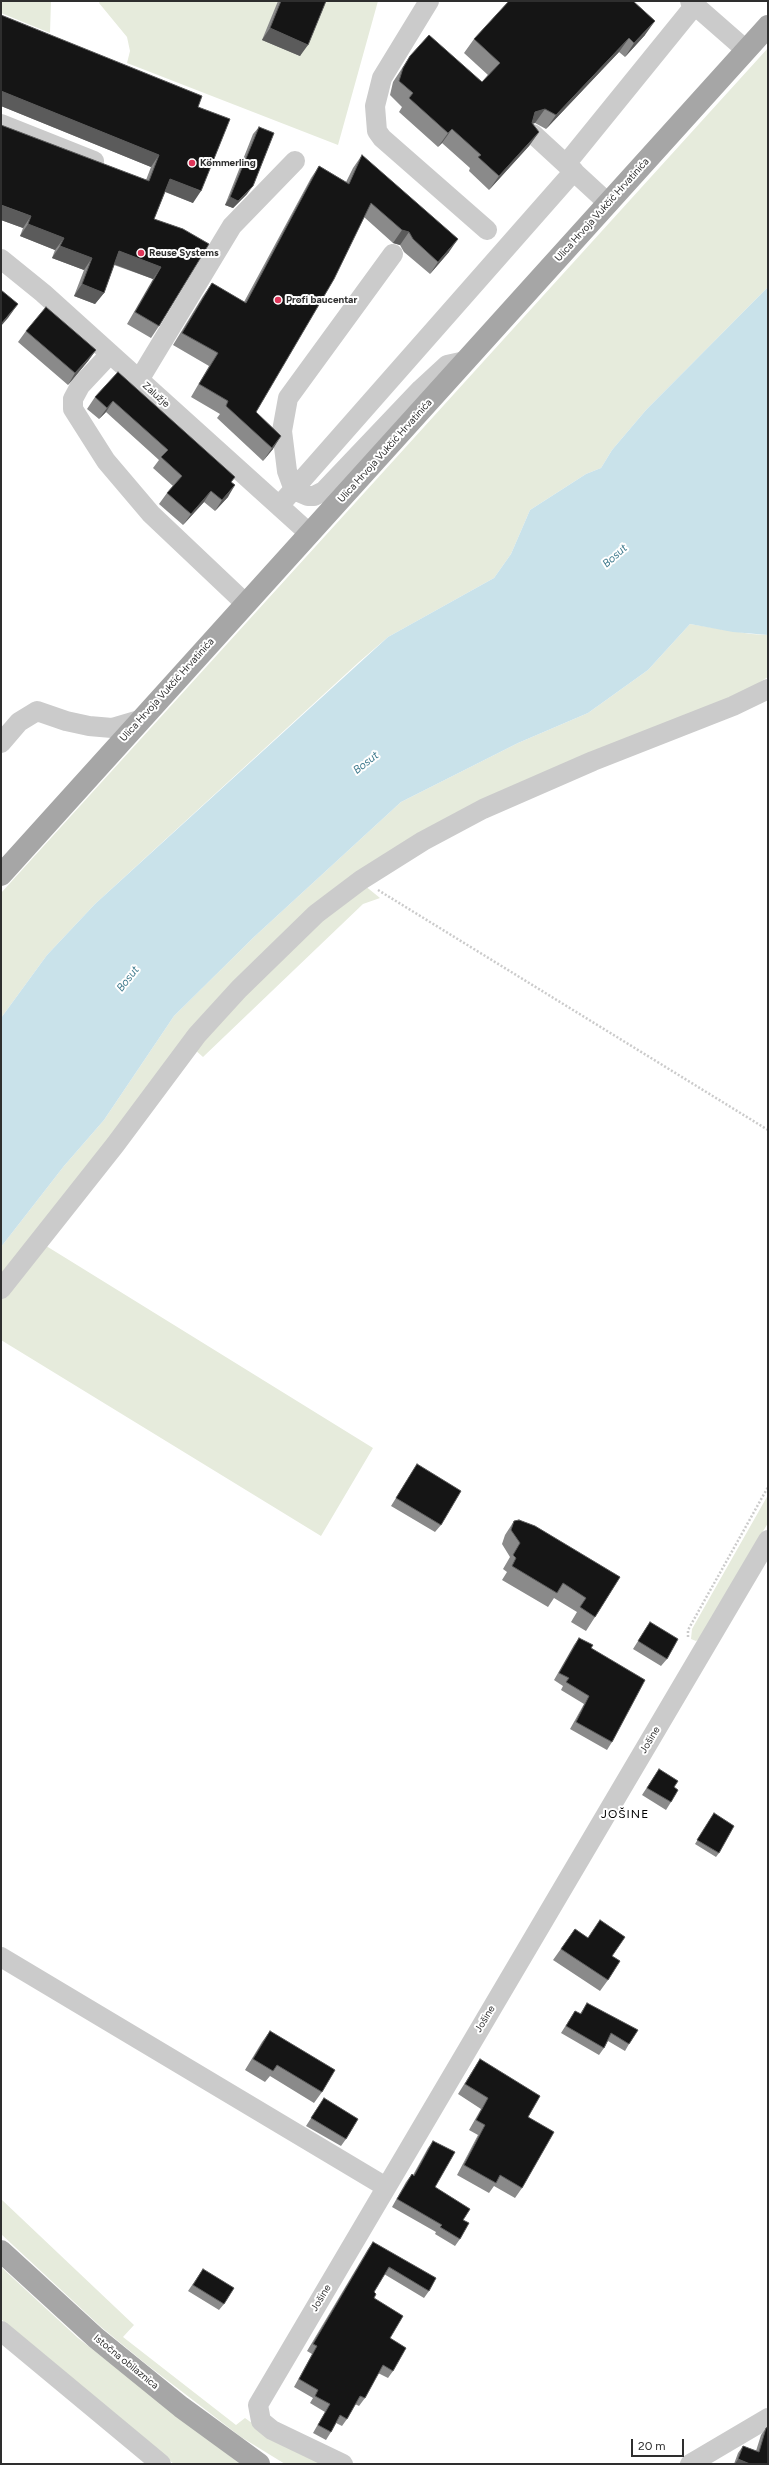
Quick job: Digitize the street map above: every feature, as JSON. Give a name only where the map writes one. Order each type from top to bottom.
[{"type":"main road","name":"Ulica Hrvoja Vukčić Hrvatinića","points":[[1,875],[139,720],[310,534],[768,26]]},
{"type":"main road","name":"Istočna obilaznica","points":[[1,2252],[96,2338],[181,2407],[259,2464]]},
{"type":"street","points":[[429,1],[382,78],[375,106],[376,131],[382,138],[487,230]]},
{"type":"street","points":[[279,506],[570,168],[692,3],[746,50]]},
{"type":"street","points":[[1,124],[114,168]]},
{"type":"street","points":[[533,134],[608,203]]},
{"type":"street","points":[[139,380],[232,226],[295,162]]},
{"type":"street","points":[[393,254],[288,398],[282,431],[287,471],[294,490],[308,496],[314,496],[324,491],[341,475],[421,389],[448,365],[465,361]]},
{"type":"street","name":"Zalužje","points":[[1,259],[43,293],[310,534]]},
{"type":"street","points":[[110,354],[80,386],[73,399],[73,409],[106,461],[151,514],[246,604]]},
{"type":"street","points":[[1,1289],[115,1145],[197,1035],[277,950],[316,914],[365,878],[423,841],[483,809],[592,761],[733,706],[768,689]]},
{"type":"street","points":[[1,743],[19,722],[37,711],[66,721],[112,728],[139,720]]},
{"type":"street","name":"Jošine","points":[[343,2464],[272,2430],[261,2421],[258,2405],[768,1540]]},
{"type":"street","points":[[1,1958],[386,2187]]},
{"type":"street","points":[[1,2331],[161,2464]]},
{"type":"street","points":[[690,2464],[768,2418]]},
{"type":"path","points":[[365,878],[379,891],[768,1130]]},
{"type":"path","points":[[701,1654],[688,1646],[688,1630],[768,1487]]},
{"type":"shaded area","points":[[1,1],[51,1],[50,33],[1,13]]},
{"type":"shaded area","points":[[100,1],[378,1],[338,145],[127,63],[130,51],[127,37],[99,3]]},
{"type":"shaded area","points":[[768,48],[768,287],[646,410],[612,450],[601,468],[586,474],[530,510],[511,554],[494,578],[388,637],[359,662],[95,904],[47,955],[1,1018],[1,893]]},
{"type":"shaded area","points":[[690,624],[751,634],[768,635],[768,677],[746,691],[506,789],[273,944],[1,1279],[1,1247],[64,1166],[104,1120],[174,1016],[254,937],[401,802],[518,743],[588,713],[648,670]]},
{"type":"shaded area","points":[[364,885],[380,898],[363,904],[203,1057],[194,1049],[300,936]]},
{"type":"shaded area","points":[[43,1244],[373,1448],[321,1536],[1,1340],[1,1300]]},
{"type":"shaded area","points":[[768,1495],[768,1523],[699,1639],[696,1641],[691,1639],[692,1629]]},
{"type":"shaded area","points":[[1,2199],[134,2325],[123,2337],[236,2425],[245,2418],[263,2431],[332,2464],[285,2464],[241,2437],[146,2364],[101,2327],[1,2234]]},
{"type":"shaded area","points":[[1,2267],[78,2338],[240,2464],[174,2464],[126,2427],[44,2359],[1,2319]]},
{"type":"water","name":"Bosut","points":[[768,287],[768,635],[733,632],[690,624],[648,670],[588,713],[518,743],[401,802],[254,937],[174,1016],[104,1120],[64,1166],[1,1247],[1,1018],[47,955],[95,904],[388,637],[494,578],[511,554],[530,510],[586,474],[601,468],[612,450],[646,410]]},
{"type":"building","points":[[281,1],[326,1],[308,45],[270,28]]},
{"type":"building","points":[[509,1],[633,1],[655,21],[634,43],[629,38],[556,115],[545,109],[535,112],[532,123],[539,132],[499,176],[478,157],[481,155],[452,129],[448,133],[409,98],[413,93],[399,81],[403,68],[410,56],[429,35],[482,82],[500,63],[474,39]]},
{"type":"building","points":[[1,15],[202,96],[198,107],[230,119],[201,191],[170,179],[154,219],[183,229],[209,244],[159,326],[135,312],[161,267],[119,251],[104,293],[82,284],[92,258],[60,246],[64,238],[28,224],[31,216],[1,205],[1,125],[149,181],[159,155],[1,91]]},
{"type":"building","points":[[259,127],[274,133],[253,186],[238,201],[230,197]]},
{"type":"building","points":[[362,155],[458,239],[438,262],[413,239],[409,232],[402,230],[371,203],[334,279],[256,412],[281,436],[272,448],[226,406],[228,401],[199,384],[218,353],[182,333],[212,283],[246,303],[319,166],[349,184]]},
{"type":"building","points":[[1,290],[18,304],[1,324]]},
{"type":"building","points":[[46,307],[96,350],[75,373],[26,331]]},
{"type":"building","points":[[118,372],[235,477],[231,482],[235,485],[222,500],[211,491],[191,514],[167,493],[182,476],[161,457],[168,450],[113,401],[107,408],[95,397]]},
{"type":"building","points":[[417,1464],[461,1491],[441,1525],[396,1498]]},
{"type":"building","points":[[519,1520],[535,1526],[620,1577],[595,1617],[580,1607],[586,1598],[563,1583],[557,1593],[512,1566],[516,1558],[513,1555],[520,1543],[511,1530],[514,1521]]},
{"type":"building","points":[[650,1622],[678,1639],[667,1659],[638,1641]]},
{"type":"building","points":[[579,1638],[593,1645],[591,1648],[645,1680],[612,1742],[576,1722],[589,1696],[566,1682],[569,1678],[559,1673]]},
{"type":"building","points":[[659,1769],[678,1781],[674,1787],[678,1790],[671,1802],[647,1788]]},
{"type":"building","points":[[714,1813],[734,1826],[719,1853],[697,1840]]},
{"type":"building","points":[[600,1920],[625,1937],[612,1956],[620,1961],[608,1980],[561,1949],[575,1929],[588,1938]]},
{"type":"building","points":[[587,2003],[638,2030],[629,2044],[611,2033],[604,2048],[566,2026],[575,2011],[581,2014]]},
{"type":"building","points":[[270,2031],[335,2070],[322,2092],[277,2065],[273,2071],[253,2059]]},
{"type":"building","points":[[480,2059],[540,2096],[528,2117],[554,2132],[522,2188],[500,2175],[496,2183],[464,2165],[485,2125],[476,2120],[488,2098],[465,2084]]},
{"type":"building","points":[[324,2098],[358,2119],[346,2139],[311,2118]]},
{"type":"building","points":[[433,2141],[455,2152],[435,2187],[470,2209],[463,2220],[469,2223],[460,2239],[440,2227],[442,2225],[397,2199],[412,2174],[414,2176]]},
{"type":"building","points":[[373,2242],[436,2278],[429,2291],[389,2267],[374,2292],[376,2294],[374,2298],[403,2316],[390,2338],[406,2348],[393,2371],[383,2365],[365,2398],[360,2396],[347,2419],[340,2415],[331,2432],[318,2425],[330,2404],[315,2396],[318,2390],[299,2379],[317,2346],[313,2344]]},
{"type":"building","points":[[203,2269],[234,2288],[224,2304],[193,2285]]},
{"type":"building","points":[[768,2427],[768,2464],[750,2464],[738,2459],[743,2446],[759,2452],[766,2428]]},
{"type":"place","name":"Kömmerling","points":[[192,163]]},
{"type":"place","name":"Reuse Systems","points":[[141,253]]},
{"type":"place","name":"Profi baucentar","points":[[278,300]]},
{"type":"district","name":"JOŠINE","points":[[625,1814]]}]
